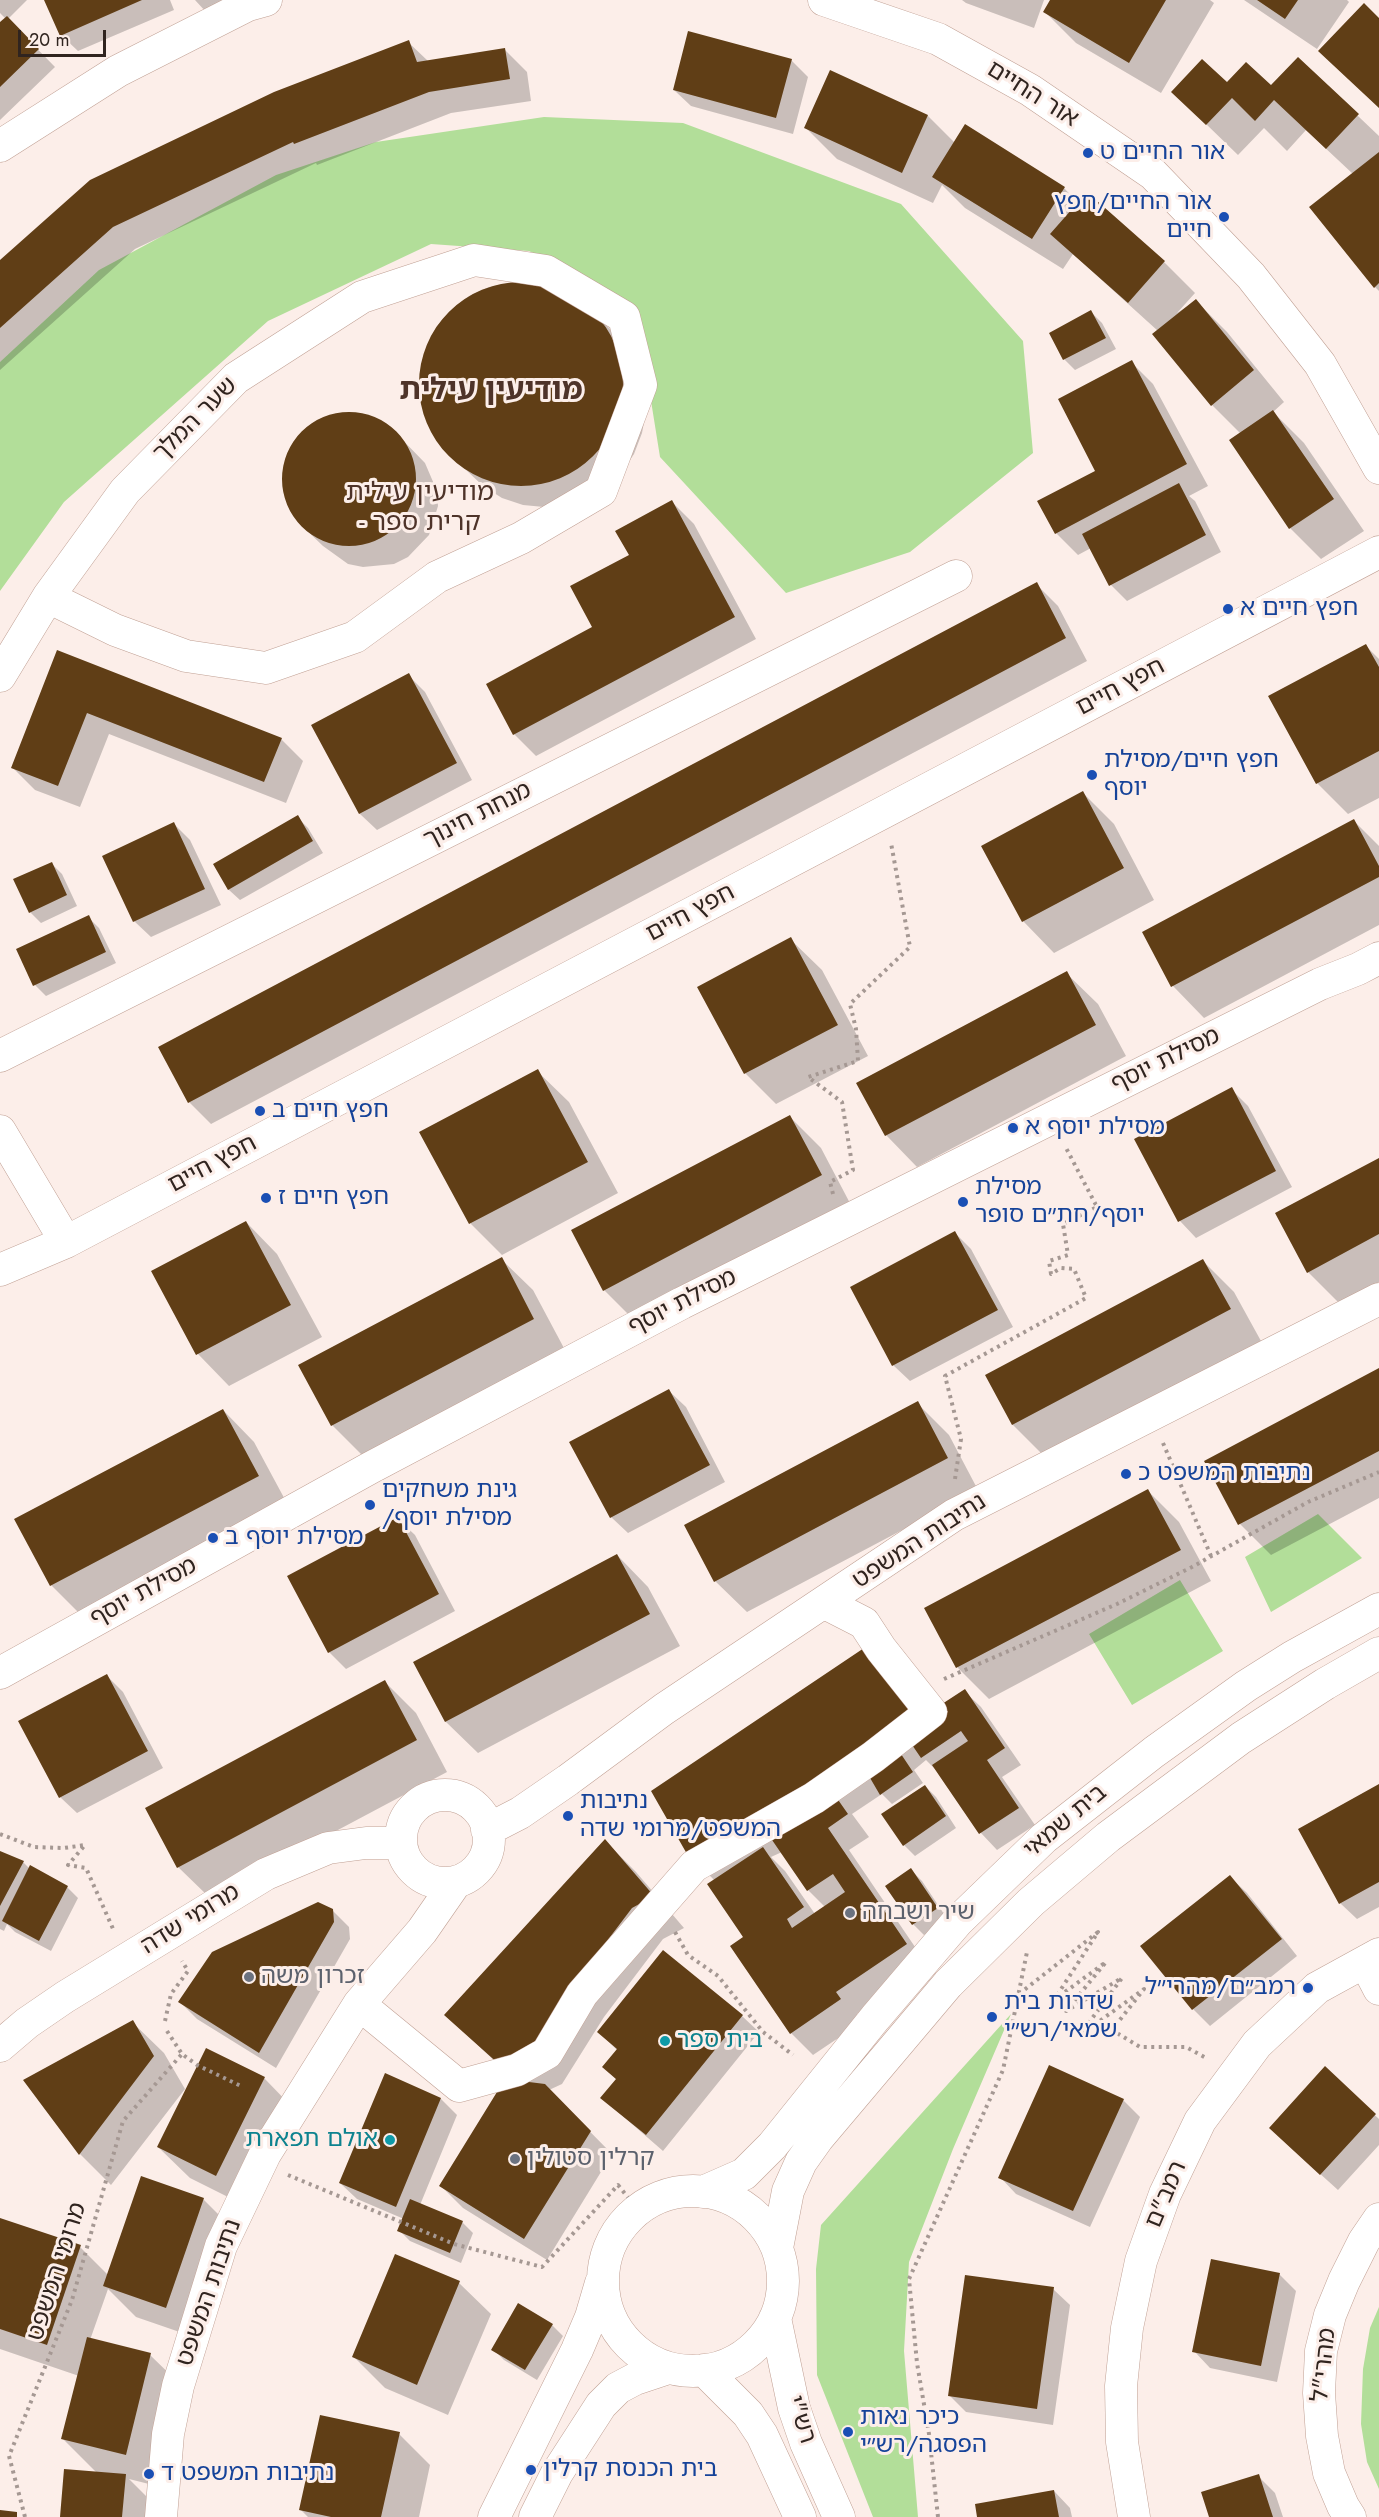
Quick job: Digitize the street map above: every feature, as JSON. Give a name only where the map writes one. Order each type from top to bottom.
[{"type":"street","points":[[0,146],[118,71],[248,5],[266,0]]},
{"type":"street","name":"אור החיים","points":[[824,0],[938,39],[1030,90],[1153,174],[1251,276],[1320,364],[1379,468]]},
{"type":"street","name":"שער המלך","points":[[0,676],[48,597],[125,491],[237,378],[362,297],[474,260],[546,271],[624,317],[641,385],[601,491],[521,538],[437,577],[355,637],[266,668],[186,656],[115,630],[48,597]]},
{"type":"street","name":"חפץ חיים","points":[[0,1270],[66,1242],[1379,552]]},
{"type":"street","name":"מנחת חינוך","points":[[0,1056],[956,576]]},
{"type":"street","name":"מסילת יוסף","points":[[0,1672],[370,1468],[682,1303],[1320,984],[1379,958]]},
{"type":"street","points":[[0,1131],[66,1242]]},
{"type":"street","name":"נתיבות המשפט","points":[[487,1830],[520,1813],[664,1709],[954,1515],[1379,1299]]},
{"type":"street","points":[[359,2004],[459,2086],[517,2070],[547,2053],[582,1994],[694,1866],[814,1798],[873,1757],[931,1712],[881,1649],[864,1623],[825,1603]]},
{"type":"street","name":"בית שמאי","points":[[821,2110],[875,2018],[957,1922],[1044,1838],[1154,1752],[1246,1686],[1321,1640],[1379,1609]]},
{"type":"street","name":"בית שמאי","points":[[821,2110],[1031,1902],[1108,1837],[1241,1738],[1325,1684],[1379,1653]]},
{"type":"street","points":[[449,1795],[464,1799],[476,1808],[487,1830],[489,1837],[487,1852],[480,1866],[470,1875],[456,1882],[435,1881],[414,1871],[405,1858],[401,1844],[402,1828],[407,1815],[418,1804],[433,1797],[449,1795]]},
{"type":"street","name":"מרומי שדה","points":[[0,2046],[55,2003],[266,1874],[328,1848],[366,1843],[401,1844]]},
{"type":"street","name":"נתיבות המשפט","points":[[160,2517],[168,2434],[178,2386],[221,2246],[260,2164],[359,2004],[422,1931],[456,1882]]},
{"type":"street","points":[[1372,1958],[1379,1989]]},
{"type":"street","name":"רמב\"ם","points":[[1134,2517],[1122,2442],[1121,2386],[1127,2328],[1141,2261],[1165,2194],[1200,2121],[1257,2044],[1317,1988],[1372,1958]]},
{"type":"street","points":[[703,2192],[744,2174],[772,2146],[821,2110]]},
{"type":"street","points":[[777,2248],[788,2191],[821,2110]]},
{"type":"street","points":[[495,2517],[577,2350],[602,2282],[605,2258],[614,2236],[629,2216],[648,2202],[671,2193],[703,2192],[719,2195],[741,2205],[762,2223],[777,2248],[783,2274],[782,2302],[771,2328],[754,2349],[730,2364],[704,2370],[678,2371],[652,2363],[630,2348],[615,2329],[605,2306],[602,2282]]},
{"type":"street","name":"מהרי\"ל","points":[[1350,2517],[1329,2473],[1322,2436],[1319,2393],[1322,2351],[1330,2315],[1344,2281],[1364,2241],[1379,2219]]},
{"type":"street","name":"רש\"י","points":[[775,2318],[794,2408],[806,2443],[839,2517]]},
{"type":"street","points":[[535,2517],[557,2473],[600,2405],[618,2388],[635,2379],[669,2368]]},
{"type":"street","name":"רש\"י","points":[[704,2370],[748,2414],[762,2434],[800,2517]]},
{"type":"path","points":[[839,1224],[830,1182],[853,1170],[842,1102],[807,1077],[858,1061],[856,1029],[850,1004],[910,947],[886,811]]},
{"type":"path","points":[[961,1439],[945,1376],[1086,1298],[1074,1269],[1061,1268],[1051,1274],[1049,1261],[1068,1255],[1063,1224],[1097,1207],[1051,1118]]},
{"type":"path","points":[[1151,1415],[1210,1556]]},
{"type":"path","points":[[931,1712],[940,1680],[1117,1604],[1308,1502],[1379,1472]]},
{"type":"path","points":[[0,1834],[34,1846],[64,1848],[85,1845],[68,1865],[86,1868],[127,1959]]},
{"type":"path","points":[[659,1905],[688,1955],[718,1976],[763,2032],[793,2055]]},
{"type":"path","points":[[1019,1994],[1098,1932],[1054,2000],[1106,1962],[1066,2011],[1122,1978],[1079,2036],[1144,1989],[1112,2030],[1140,2047],[1186,2047],[1235,2074]]},
{"type":"path","points":[[165,2021],[171,1994],[188,1971],[166,1934]]},
{"type":"path","points":[[938,2517],[929,2434],[916,2363],[909,2279],[1003,2070],[1028,1952]]},
{"type":"path","points":[[167,2031],[182,2054],[197,2065],[243,2087]]},
{"type":"path","name":"מרומי המשפט","points":[[25,2517],[9,2456],[72,2300],[123,2121],[182,2054]]},
{"type":"path","points":[[260,2164],[454,2244],[542,2267],[618,2186],[638,2210]]},
{"type":"green space","points":[[544,117],[683,123],[901,204],[1023,341],[1033,453],[910,552],[786,593],[660,457],[636,307],[529,251],[431,244],[268,321],[64,502],[0,591],[0,362],[99,270],[276,175],[376,142]]},
{"type":"green space","points":[[1318,1514],[1362,1558],[1271,1612],[1245,1557]]},
{"type":"green space","points":[[1180,1580],[1223,1651],[1132,1705],[1089,1634]]},
{"type":"green space","points":[[1011,2014],[953,2149],[909,2262],[904,2351],[918,2517],[873,2517],[817,2375],[816,2269],[821,2225]]},
{"type":"green space","points":[[1379,2307],[1379,2489],[1367,2462],[1361,2424],[1363,2369],[1370,2328]]},
{"type":"building","points":[[44,0],[142,0],[60,36]]},
{"type":"building","points":[[1050,0],[1166,0],[1129,63],[1043,12]]},
{"type":"building","points":[[1257,0],[1298,0],[1285,19]]},
{"type":"building","points":[[1364,3],[1379,18],[1379,108],[1318,51]]},
{"type":"building","points":[[7,16],[39,49],[0,87],[0,22]]},
{"type":"building","points":[[688,31],[792,59],[776,118],[673,90]]},
{"type":"building","points":[[409,40],[417,62],[505,48],[510,79],[429,92],[294,144],[293,142],[113,227],[0,328],[0,260],[90,180],[274,92]]},
{"type":"building","points":[[1298,57],[1359,114],[1326,149],[1274,100],[1255,121],[1232,98],[1206,125],[1171,92],[1202,59],[1227,82],[1246,62],[1271,85]]},
{"type":"building","points":[[830,70],[928,115],[902,173],[804,128]]},
{"type":"building","points":[[965,124],[1065,187],[1032,239],[932,177]]},
{"type":"building","points":[[1379,152],[1379,283],[1374,288],[1309,207]]},
{"type":"building","points":[[1087,192],[1165,261],[1128,303],[1050,234]]},
{"type":"building","points":[[521,282],[541,284],[569,294],[586,305],[600,319],[615,345],[621,364],[623,384],[621,404],[611,432],[600,449],[586,463],[560,478],[541,484],[521,486],[501,484],[473,474],[456,463],[442,449],[427,423],[421,404],[419,384],[421,364],[431,336],[442,319],[456,305],[482,290],[501,284]]},
{"type":"building","points":[[1196,299],[1254,370],[1211,406],[1152,334]]},
{"type":"building","points":[[1091,310],[1106,338],[1063,360],[1049,333]]},
{"type":"building","points":[[1132,360],[1187,464],[1055,534],[1037,501],[1095,471],[1058,399]]},
{"type":"building","points":[[1273,410],[1334,499],[1289,529],[1229,440]]},
{"type":"building","points":[[349,412],[375,417],[397,431],[411,453],[416,479],[411,505],[397,527],[375,541],[349,546],[323,541],[301,527],[287,505],[282,479],[287,453],[301,431],[323,417]]},
{"type":"building","points":[[1179,483],[1206,535],[1109,586],[1082,534]]},
{"type":"building","points":[[672,500],[735,617],[513,735],[486,684],[592,627],[570,586],[629,555],[615,531]]},
{"type":"building","points":[[1037,582],[1066,638],[188,1103],[158,1047]]},
{"type":"building","points":[[1366,644],[1379,667],[1379,751],[1316,784],[1268,696]]},
{"type":"building","points":[[57,650],[282,738],[264,782],[87,713],[58,786],[11,768]]},
{"type":"building","points":[[409,673],[457,763],[359,814],[311,725]]},
{"type":"building","points":[[1083,791],[1124,868],[1022,922],[981,846]]},
{"type":"building","points":[[298,815],[313,841],[228,890],[213,864]]},
{"type":"building","points":[[1354,819],[1379,866],[1379,877],[1171,987],[1142,932]]},
{"type":"building","points":[[174,822],[205,889],[133,922],[102,856]]},
{"type":"building","points":[[52,862],[67,895],[29,913],[13,879]]},
{"type":"building","points":[[89,915],[106,952],[33,986],[16,949]]},
{"type":"building","points":[[791,937],[838,1025],[744,1074],[697,987]]},
{"type":"building","points":[[1067,971],[1096,1025],[885,1136],[856,1083]]},
{"type":"building","points":[[538,1069],[588,1162],[469,1224],[419,1132]]},
{"type":"building","points":[[1232,1087],[1276,1171],[1178,1222],[1134,1139]]},
{"type":"building","points":[[790,1115],[822,1175],[603,1291],[571,1230]]},
{"type":"building","points":[[1379,1158],[1379,1234],[1307,1273],[1275,1213]]},
{"type":"building","points":[[246,1221],[291,1305],[196,1355],[151,1271]]},
{"type":"building","points":[[955,1231],[998,1310],[892,1366],[850,1287]]},
{"type":"building","points":[[502,1257],[534,1319],[331,1426],[298,1365]]},
{"type":"building","points":[[1203,1259],[1231,1309],[1012,1425],[985,1375]]},
{"type":"building","points":[[1379,1368],[1379,1451],[1238,1525],[1204,1461]]},
{"type":"building","points":[[669,1389],[710,1465],[610,1518],[569,1442]]},
{"type":"building","points":[[918,1401],[948,1458],[714,1582],[684,1525]]},
{"type":"building","points":[[223,1409],[259,1476],[50,1586],[14,1519]]},
{"type":"building","points":[[1148,1489],[1181,1550],[956,1668],[924,1608]]},
{"type":"building","points":[[398,1517],[439,1594],[328,1653],[287,1576]]},
{"type":"building","points":[[617,1554],[650,1614],[445,1722],[413,1662]]},
{"type":"building","points":[[867,1646],[912,1714],[868,1751],[687,1854],[651,1791]]},
{"type":"building","points":[[107,1674],[148,1751],[59,1798],[18,1721]]},
{"type":"building","points":[[385,1680],[417,1740],[177,1868],[145,1808]]},
{"type":"building","points":[[965,1689],[1005,1748],[987,1760],[1019,1808],[979,1834],[932,1765],[968,1741],[961,1731],[921,1758],[908,1739],[948,1712],[942,1704]]},
{"type":"building","points":[[897,1748],[913,1772],[880,1795],[866,1771]]},
{"type":"building","points":[[1379,1784],[1379,1882],[1339,1904],[1298,1829]]},
{"type":"building","points":[[925,1785],[946,1816],[903,1846],[881,1814]]},
{"type":"building","name":"שיר ושבחה","points":[[834,1794],[848,1814],[828,1828],[907,1944],[836,1992],[841,1999],[790,2034],[730,1946],[743,1937],[707,1884],[763,1847],[804,1907],[787,1919],[792,1928],[845,1892],[833,1874],[807,1891],[770,1837]]},
{"type":"building","points":[[605,1839],[654,1896],[632,1908],[573,1986],[531,2053],[501,2066],[444,2015]]},
{"type":"building","points":[[0,1851],[24,1861],[0,1906]]},
{"type":"building","points":[[30,1865],[68,1886],[39,1941],[2,1921]]},
{"type":"building","points":[[911,1868],[938,1908],[912,1925],[885,1886]]},
{"type":"building","points":[[1230,1875],[1282,1939],[1192,2010],[1140,1946]]},
{"type":"building","name":"זכרון משה","points":[[318,1902],[333,1909],[334,1922],[259,2053],[178,2002],[212,1952]]},
{"type":"building","name":"בית ספר","points":[[663,1950],[743,2015],[646,2135],[600,2098],[616,2079],[602,2067],[617,2049],[597,2032]]},
{"type":"building","points":[[133,2020],[154,2056],[79,2155],[23,2080]]},
{"type":"building","points":[[206,2048],[265,2077],[216,2176],[157,2147]]},
{"type":"building","points":[[1049,2065],[1124,2099],[1073,2211],[998,2178]]},
{"type":"building","points":[[1325,2066],[1376,2114],[1320,2175],[1269,2128]]},
{"type":"building","name":"אולם תפארת","points":[[385,2073],[441,2098],[396,2207],[339,2183]]},
{"type":"building","name":"קרלין סטולין","points":[[505,2079],[545,2084],[591,2131],[524,2239],[439,2186]]},
{"type":"building","points":[[141,2176],[204,2198],[166,2308],[103,2286]]},
{"type":"building","points":[[410,2199],[463,2221],[450,2253],[397,2231]]},
{"type":"building","points":[[0,2218],[81,2245],[47,2345],[0,2329]]},
{"type":"building","points":[[395,2254],[460,2281],[417,2385],[352,2357]]},
{"type":"building","points":[[1211,2259],[1280,2273],[1261,2366],[1192,2352]]},
{"type":"building","points":[[965,2275],[1054,2287],[1037,2409],[948,2396]]},
{"type":"building","points":[[518,2303],[553,2324],[525,2370],[491,2350]]},
{"type":"building","points":[[87,2337],[151,2353],[126,2455],[61,2439]]},
{"type":"building","points":[[320,2415],[400,2432],[381,2517],[331,2517],[299,2510]]},
{"type":"building","points":[[64,2469],[126,2474],[122,2517],[60,2517]]},
{"type":"building","points":[[1259,2474],[1273,2517],[1209,2517],[1201,2492]]},
{"type":"building","points":[[1054,2490],[1059,2517],[977,2517],[975,2504]]},
{"type":"building","points":[[0,2510],[17,2512],[17,2517],[0,2517]]},
{"type":"place","name":"אור החיים ט","points":[[1088,153]]},
{"type":"place","name":"אור החיים/חפץ חיים","points":[[1224,217]]},
{"type":"place","name":"חפץ חיים א","points":[[1228,609]]},
{"type":"place","name":"חפץ חיים/מסילת יוסף","points":[[1092,775]]},
{"type":"place","name":"חפץ חיים ב","points":[[260,1111]]},
{"type":"place","name":"מסילת יוסף א","points":[[1013,1128]]},
{"type":"place","name":"חפץ חיים ז","points":[[266,1198]]},
{"type":"place","name":"מסילת יוסף/חת״ם סופר","points":[[963,1202]]},
{"type":"place","name":"נתיבות המשפט כ","points":[[1126,1474]]},
{"type":"place","name":"גינת משחקים /מסילת יוסף","points":[[370,1505]]},
{"type":"place","name":"מסילת יוסף ב","points":[[213,1538]]},
{"type":"place","name":"נתיבות המשפט/מרומי שדה","points":[[568,1816]]},
{"type":"place","name":"שיר ושבחה","points":[[850,1913]]},
{"type":"place","name":"זכרון משה","points":[[249,1977]]},
{"type":"place","name":"רמב״ם/מהרי״ל","points":[[1308,1988]]},
{"type":"place","name":"שדרות בית שמאי/רש״י","points":[[992,2017]]},
{"type":"place","name":"בית ספר","points":[[665,2041]]},
{"type":"place","name":"אולם תפארת","points":[[390,2140]]},
{"type":"place","name":"קרלין סטולין","points":[[515,2159]]},
{"type":"place","name":"כיכר נאות הפסגה/רש״י","points":[[848,2432]]},
{"type":"place","name":"בית הכנסת קרלין","points":[[531,2470]]},
{"type":"place","name":"נתיבות המשפט ד","points":[[149,2474]]},
{"type":"district","name":"מודיעין עילית","points":[[491,392]]},
{"type":"district","name":"מודיעין עילית - קרית ספר","points":[[420,509]]}]
